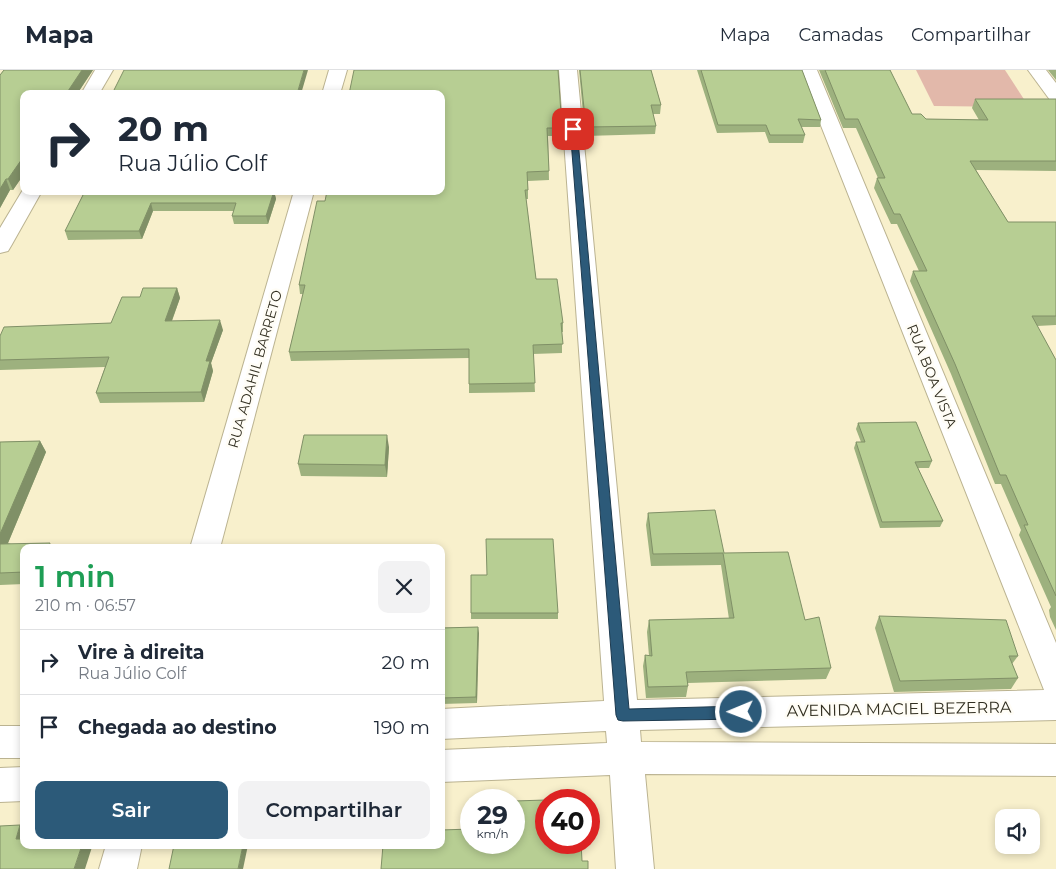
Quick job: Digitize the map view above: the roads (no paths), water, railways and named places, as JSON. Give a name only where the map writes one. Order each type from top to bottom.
[{"type":"street","points":[[92,90],[104,70]]},
{"type":"street","points":[[332,90],[338,70]]},
{"type":"street","points":[[568,70],[635,869]]},
{"type":"street","name":"RUA BOA VISTA","points":[[808,70],[1056,682]]},
{"type":"street","points":[[1037,70],[1056,96]]},
{"type":"street","points":[[0,246],[30,195]]},
{"type":"street","name":"RUA ADAHIL BARRETO","points":[[206,544],[303,195]]},
{"type":"street","name":"AVENIDA MACIEL BEZERRA","points":[[445,724],[623,715],[1056,705]]},
{"type":"street","points":[[0,742],[20,742]]},
{"type":"street","points":[[445,766],[625,758],[1056,760]]},
{"type":"street","points":[[0,786],[20,784]]},
{"type":"street","points":[[118,869],[123,849]]}]
